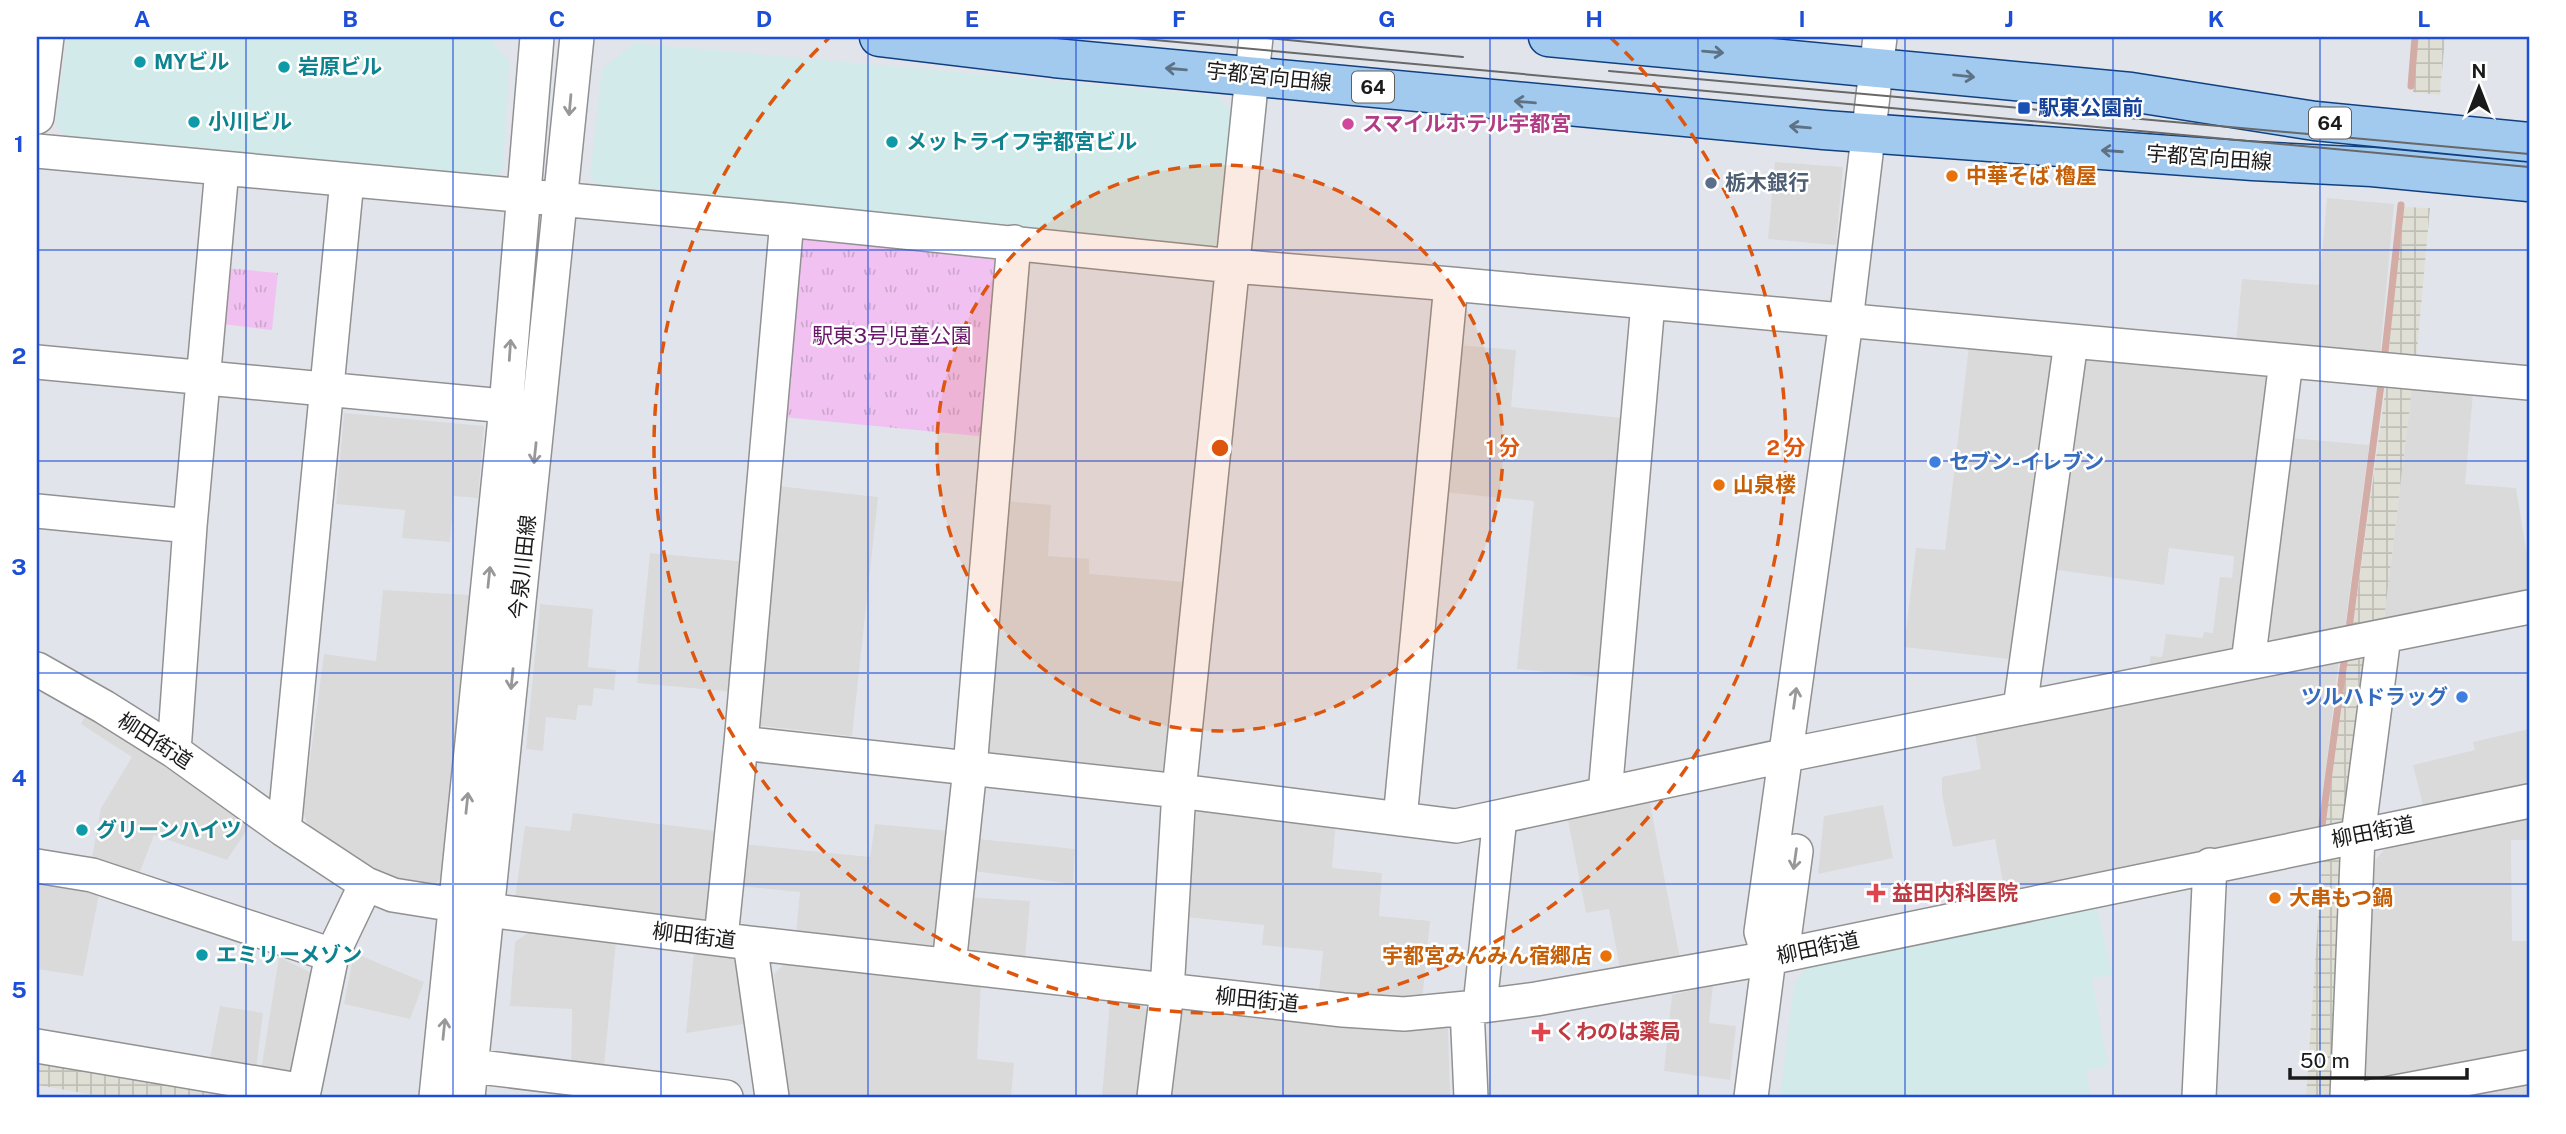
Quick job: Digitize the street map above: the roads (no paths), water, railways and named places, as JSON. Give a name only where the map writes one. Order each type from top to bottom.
[{"type":"main road","name":"宇都宮向田線","points":[[879,37],[1054,58],[1879,134],[2372,167],[2529,182]]},
{"type":"main road","name":"64","points":[[1548,37],[1887,53],[2315,121],[2529,142]]},
{"type":"main road","points":[[2131,92],[2180,92],[2529,121]]},
{"type":"main road","points":[[2253,161],[2274,174],[2529,198]]},
{"type":"street","points":[[37,117],[47,37]]},
{"type":"street","name":"今泉川田線","points":[[470,1082],[472,908],[506,407],[537,37]]},
{"type":"street","name":"今泉川田線","points":[[436,1097],[472,908],[540,409],[576,37]]},
{"type":"street","points":[[1154,1097],[1167,990],[1179,792],[1256,37]]},
{"type":"street","points":[[1751,1097],[1769,958],[1761,932],[1799,752],[1857,322],[1887,53]]},
{"type":"street","points":[[37,151],[786,220],[1233,266],[2529,383]]},
{"type":"street","points":[[174,751],[190,526],[222,169]]},
{"type":"street","points":[[284,830],[347,180]]},
{"type":"street","points":[[772,1097],[736,941],[741,743],[786,220]]},
{"type":"street","points":[[949,965],[970,768],[1014,242]]},
{"type":"street","points":[[1400,819],[1451,284]]},
{"type":"street","points":[[1605,794],[1648,303]]},
{"type":"street","points":[[2020,708],[2071,342]]},
{"type":"street","points":[[2248,663],[2286,361]]},
{"type":"street","points":[[37,362],[540,409]]},
{"type":"street","points":[[37,511],[190,526]]},
{"type":"street","points":[[741,743],[1456,826],[1799,752],[2529,607]]},
{"type":"street","points":[[2347,1097],[2358,836],[2384,636]]},
{"type":"street","name":"柳田街道","points":[[37,669],[174,751],[284,830],[366,884],[393,895],[472,908],[736,941],[1404,1014],[1536,999],[1769,958],[2529,801]]},
{"type":"street","points":[[1472,1097],[1474,1007],[1500,817]]},
{"type":"street","points":[[2199,1097],[2210,865]]},
{"type":"street","points":[[37,866],[92,875],[332,955]]},
{"type":"street","points":[[37,1046],[304,1091],[332,955],[366,884]]},
{"type":"street","points":[[2369,1097],[2529,1067]]},
{"type":"street","points":[[470,1082],[726,1097]]},
{"type":"waterway","points":[[2411,86],[2415,37]]},
{"type":"waterway","points":[[2384,361],[2401,205]]},
{"type":"waterway","points":[[2348,636],[2382,377]]},
{"type":"waterway","points":[[2322,825],[2345,654]]},
{"type":"tram line","points":[[1122,37],[2529,167]]},
{"type":"tram line","points":[[1257,37],[1463,57]]},
{"type":"tram line","points":[[1609,71],[2529,154]]},
{"type":"place","name":"MYビル","points":[[140,62]]},
{"type":"place","name":"岩原ビル","points":[[284,67]]},
{"type":"place","name":"駅東公園前","points":[[2024,108]]},
{"type":"place","name":"小川ビル","points":[[194,122]]},
{"type":"place","name":"スマイルホテル宇都宮","points":[[1348,124]]},
{"type":"place","name":"メットライフ宇都宮ビル","points":[[892,142]]},
{"type":"place","name":"中華そば 櫓屋","points":[[1952,176]]},
{"type":"place","name":"栃木銀行","points":[[1711,183]]},
{"type":"place","name":"セブン-イレブン","points":[[1935,462]]},
{"type":"place","name":"山泉楼","points":[[1719,485]]},
{"type":"place","name":"ツルハドラッグ","points":[[2462,697]]},
{"type":"place","name":"グリーンハイツ","points":[[82,830]]},
{"type":"place","name":"益田内科医院","points":[[1876,893]]},
{"type":"place","name":"大串もつ鍋","points":[[2275,898]]},
{"type":"place","name":"エミリーメゾン","points":[[202,955]]},
{"type":"place","name":"宇都宮みんみん宿郷店","points":[[1606,956]]},
{"type":"place","name":"くわのは薬局","points":[[1541,1032]]},
{"type":"park label","name":"駅東3号児童公園","points":[[892,336]]}]
